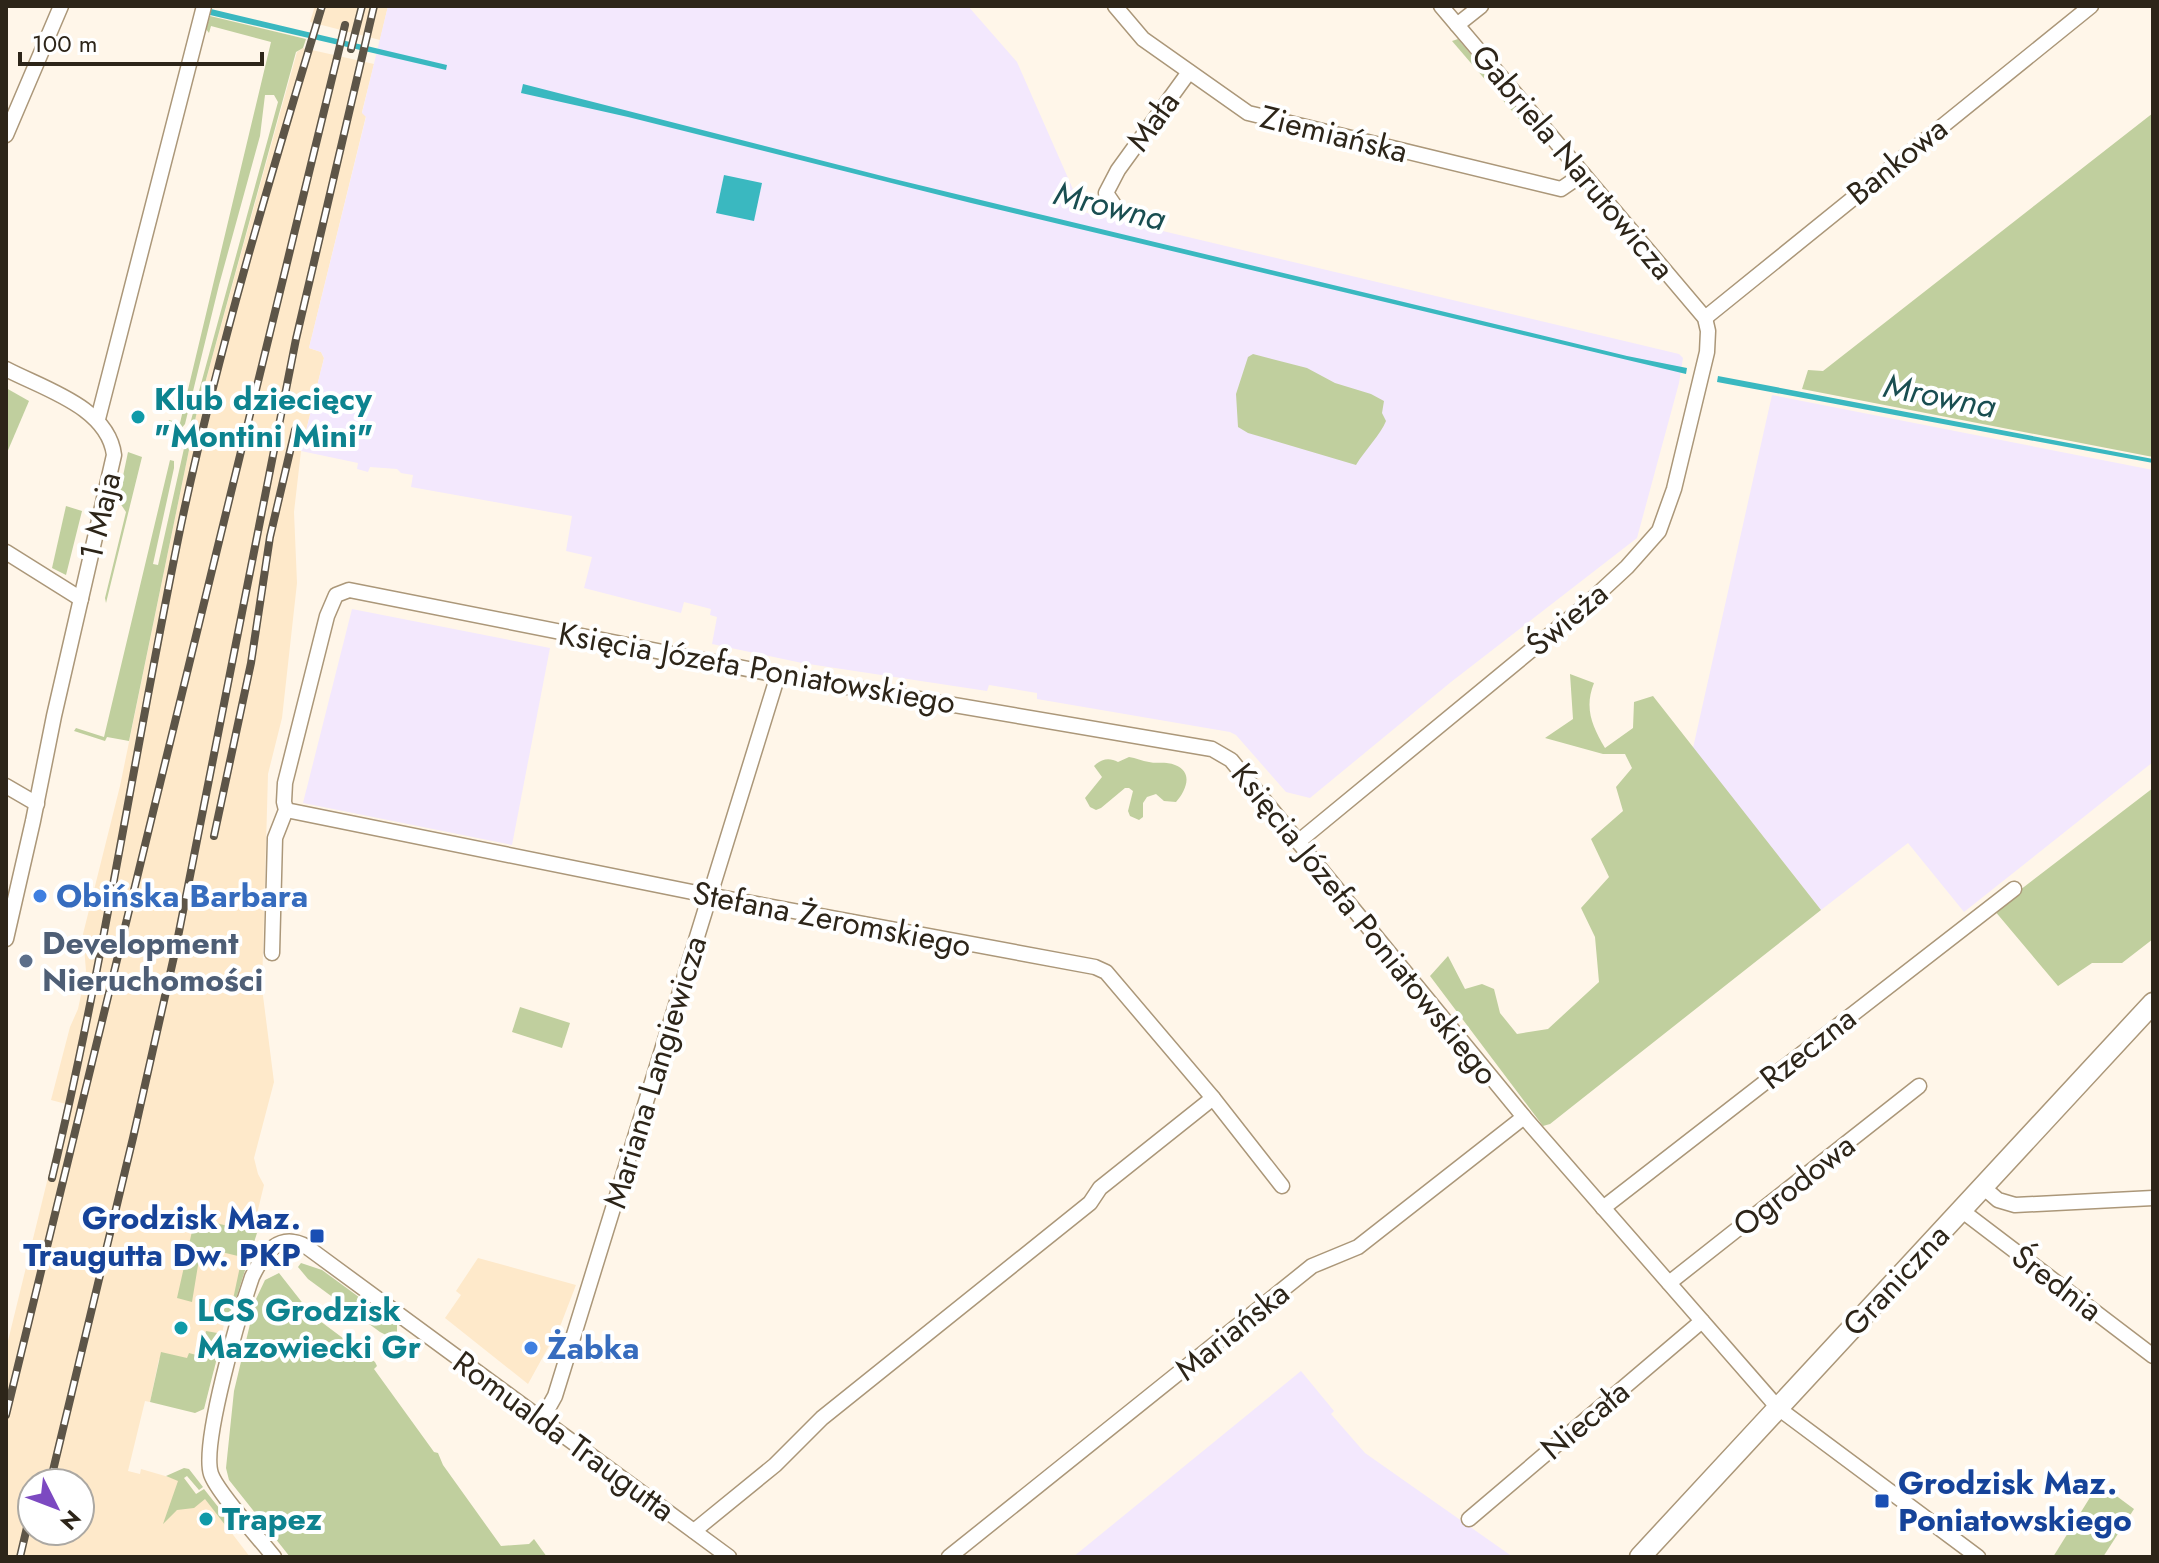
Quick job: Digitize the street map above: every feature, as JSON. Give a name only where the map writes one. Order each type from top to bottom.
[{"type":"street","points":[[6,135],[61,6]]},
{"type":"street","points":[[6,369],[98,419],[204,6]]},
{"type":"street","name":"Ziemiańska","points":[[1115,6],[1143,39],[1248,113],[1561,189],[1583,174]]},
{"type":"street","name":"Gabriela Narutowicza","points":[[1441,6],[1705,318]]},
{"type":"street","points":[[1457,25],[1481,6]]},
{"type":"street","name":"Bankowa","points":[[1705,318],[2091,6]]},
{"type":"street","name":"Mała","points":[[1119,212],[1106,193],[1118,170],[1189,72]]},
{"type":"street","name":"Świeża","points":[[1298,842],[1586,605],[1627,567],[1659,531],[1674,489],[1707,352],[1705,318]]},
{"type":"street","name":"1 Maja","points":[[6,939],[54,716],[113,468],[113,444],[98,419]]},
{"type":"street","points":[[6,552],[81,599]]},
{"type":"street","name":"Księcia Józefa Poniatowskiego","points":[[286,810],[285,783],[327,616],[336,595],[349,590],[778,675],[1212,749],[1231,760],[1524,1117],[1778,1408],[1978,1557]]},
{"type":"street","name":"Mariana Langiewicza","points":[[541,1421],[555,1396],[778,675]]},
{"type":"street","points":[[6,786],[37,804]]},
{"type":"street","points":[[272,953],[275,838],[286,810]]},
{"type":"street","name":"Stefana Żeromskiego","points":[[286,810],[1106,972],[1213,1098],[1282,1186]]},
{"type":"street","name":"Rzeczna","points":[[1603,1208],[2014,889]]},
{"type":"street","name":"Graniczna","points":[[1640,1557],[2153,1003]]},
{"type":"street","name":"Ogrodowa","points":[[1669,1283],[1919,1086]]},
{"type":"street","points":[[694,1531],[775,1465],[822,1418],[1090,1203],[1100,1188],[1213,1098]]},
{"type":"street","name":"Mariańska","points":[[949,1557],[1312,1266],[1358,1247],[1524,1117]]},
{"type":"street","points":[[1983,1187],[1998,1200],[2015,1205],[2153,1198]]},
{"type":"street","name":"Średnia","points":[[1961,1210],[2153,1356]]},
{"type":"street","name":"Romualda Traugutta","points":[[274,1557],[214,1480],[209,1462],[217,1406],[246,1295],[260,1260],[271,1247],[291,1242],[307,1247],[729,1557]]},
{"type":"street","name":"Niecała","points":[[1469,1519],[1702,1321]]},
{"type":"shaded area","points":[[315,6],[388,6],[380,40],[310,22]]},
{"type":"shaded area","points":[[388,6],[968,6],[1017,62],[1083,212],[1679,354],[1683,358],[1679,383],[1637,538],[1451,682],[1310,798],[1286,792],[1230,732],[1037,699],[1037,693],[989,685],[987,691],[802,663],[712,644],[717,617],[710,615],[711,609],[684,602],[681,613],[584,588],[592,557],[566,551],[572,516],[411,487],[413,475],[397,469],[370,467],[368,472],[357,469],[358,463],[301,451],[324,358],[321,352],[309,348],[366,117],[362,113]]},
{"type":"shaded area","points":[[303,48],[374,64],[362,112],[366,116],[309,348],[321,352],[324,358],[301,451],[294,512],[297,583],[282,718],[268,774],[262,988],[274,1082],[254,1158],[264,1185],[235,1304],[226,1315],[214,1371],[159,1359],[150,1402],[145,1401],[128,1471],[140,1474],[141,1469],[179,1480],[183,1477],[196,1494],[202,1494],[250,1557],[6,1557],[6,1349],[66,1104],[51,1100],[70,1027],[78,1009],[86,971],[83,934],[120,786],[196,416],[297,52]]},
{"type":"shaded area","points":[[1772,395],[2153,470],[2153,762],[1964,912],[1908,843],[1821,910],[1693,748]]},
{"type":"shaded area","points":[[352,609],[550,648],[512,845],[303,803]]},
{"type":"shaded area","points":[[478,1258],[576,1285],[561,1324],[528,1384],[445,1318],[461,1295],[456,1291]]},
{"type":"shaded area","points":[[1301,1371],[1334,1411],[1331,1414],[1365,1453],[1513,1557],[1073,1557]]},
{"type":"green space","points":[[210,16],[306,39],[303,48],[296,52],[196,416],[129,741],[107,737],[105,741],[74,731],[76,728],[104,737],[170,460],[174,461],[174,468],[153,564],[158,565],[187,435],[278,102],[274,95],[265,95],[260,136],[185,424],[181,429],[166,428],[169,420],[180,423],[271,42],[211,26],[209,33],[206,29]]},
{"type":"green space","points":[[1458,39],[1546,143],[1542,146],[1452,41]]},
{"type":"green space","points":[[2153,113],[2153,457],[1802,389],[1808,370],[1823,371]]},
{"type":"green space","points":[[1253,354],[1307,368],[1335,383],[1384,401],[1382,413],[1386,421],[1356,465],[1248,433],[1238,427],[1236,394],[1248,357]]},
{"type":"green space","points":[[6,388],[29,401],[6,455]]},
{"type":"green space","points":[[128,452],[142,457],[106,603],[126,512],[118,500]]},
{"type":"green space","points":[[66,506],[82,511],[66,575],[52,568]]},
{"type":"green space","points":[[1570,674],[1594,683],[1590,701],[1591,717],[1605,748],[1633,728],[1634,702],[1653,696],[1821,910],[1550,1124],[1543,1126],[1430,976],[1448,956],[1465,989],[1482,984],[1494,989],[1500,1013],[1517,1034],[1548,1029],[1599,982],[1595,937],[1581,908],[1609,877],[1591,839],[1623,811],[1616,787],[1632,768],[1625,754],[1603,754],[1545,738],[1573,719]]},
{"type":"green space","points":[[1129,757],[1181,768],[1185,772],[1186,782],[1176,802],[1164,801],[1156,794],[1147,797],[1143,803],[1143,817],[1139,820],[1130,816],[1128,811],[1133,791],[1125,788],[1101,808],[1096,810],[1090,807],[1085,798],[1102,777],[1094,766],[1105,760],[1118,762]]},
{"type":"green space","points":[[2153,788],[2153,939],[2122,963],[2092,963],[2058,986],[1994,910]]},
{"type":"green space","points":[[520,1007],[570,1023],[562,1048],[512,1032]]},
{"type":"green space","points":[[195,1218],[257,1233],[231,1314],[221,1313],[220,1301],[232,1304],[242,1257],[201,1247],[192,1302],[177,1298]]},
{"type":"green space","points":[[301,1263],[322,1270],[397,1325],[397,1333],[388,1336],[380,1332],[308,1279],[298,1267]]},
{"type":"green space","points":[[279,1273],[312,1315],[310,1320],[317,1325],[320,1321],[375,1362],[377,1366],[374,1369],[434,1452],[438,1453],[443,1465],[501,1546],[529,1544],[534,1539],[547,1557],[290,1557],[229,1480],[226,1468],[234,1391],[256,1299],[265,1280]]},
{"type":"green space","points":[[206,1331],[223,1334],[204,1409],[195,1413],[150,1402],[161,1352],[187,1358],[189,1353],[200,1356]]},
{"type":"green space","points":[[184,1468],[189,1469],[203,1487],[199,1490],[187,1476],[184,1478],[196,1494],[204,1489],[234,1527],[229,1530],[205,1499],[194,1508],[177,1510],[163,1524],[178,1481],[166,1476]]},
{"type":"green space","points":[[2099,1483],[2134,1509],[2103,1557],[2053,1557]]},
{"type":"water","points":[[211,9],[447,65],[446,70],[210,15]]},
{"type":"water","points":[[523,84],[890,178],[1687,368],[1686,374],[521,93]]},
{"type":"water","points":[[724,175],[762,183],[754,221],[716,213]]},
{"type":"water","points":[[1718,376],[2153,459],[2153,463],[1717,382]]},
{"type":"railway","points":[[52,1178],[88,1016],[181,525],[211,394],[322,6]]},
{"type":"railway","points":[[351,49],[362,6]]},
{"type":"railway","points":[[54,1467],[175,952],[296,339],[374,6]]},
{"type":"railway","points":[[6,1415],[345,25]]},
{"type":"railway","points":[[214,836],[251,663],[270,537],[295,430]]},
{"type":"railway","points":[[20,1557],[22,1547]]},
{"type":"place","name":"Klub dziecięcy \"Montini Mini\"","points":[[138,417]]},
{"type":"place","name":"Obińska Barbara","points":[[40,896]]},
{"type":"place","name":"Development Nieruchomości","points":[[26,961]]},
{"type":"place","name":"Grodzisk Maz. Traugutta Dw. PKP","points":[[317,1236]]},
{"type":"place","name":"LCS Grodzisk Mazowiecki Gr","points":[[181,1328]]},
{"type":"place","name":"Żabka","points":[[531,1348]]},
{"type":"place","name":"Grodzisk Maz. Poniatowskiego","points":[[1882,1501]]},
{"type":"place","name":"Trapez","points":[[206,1519]]},
{"type":"water label","name":"Mrowna","points":[[1110,206]]},
{"type":"water label","name":"Mrowna","points":[[1940,396]]}]
